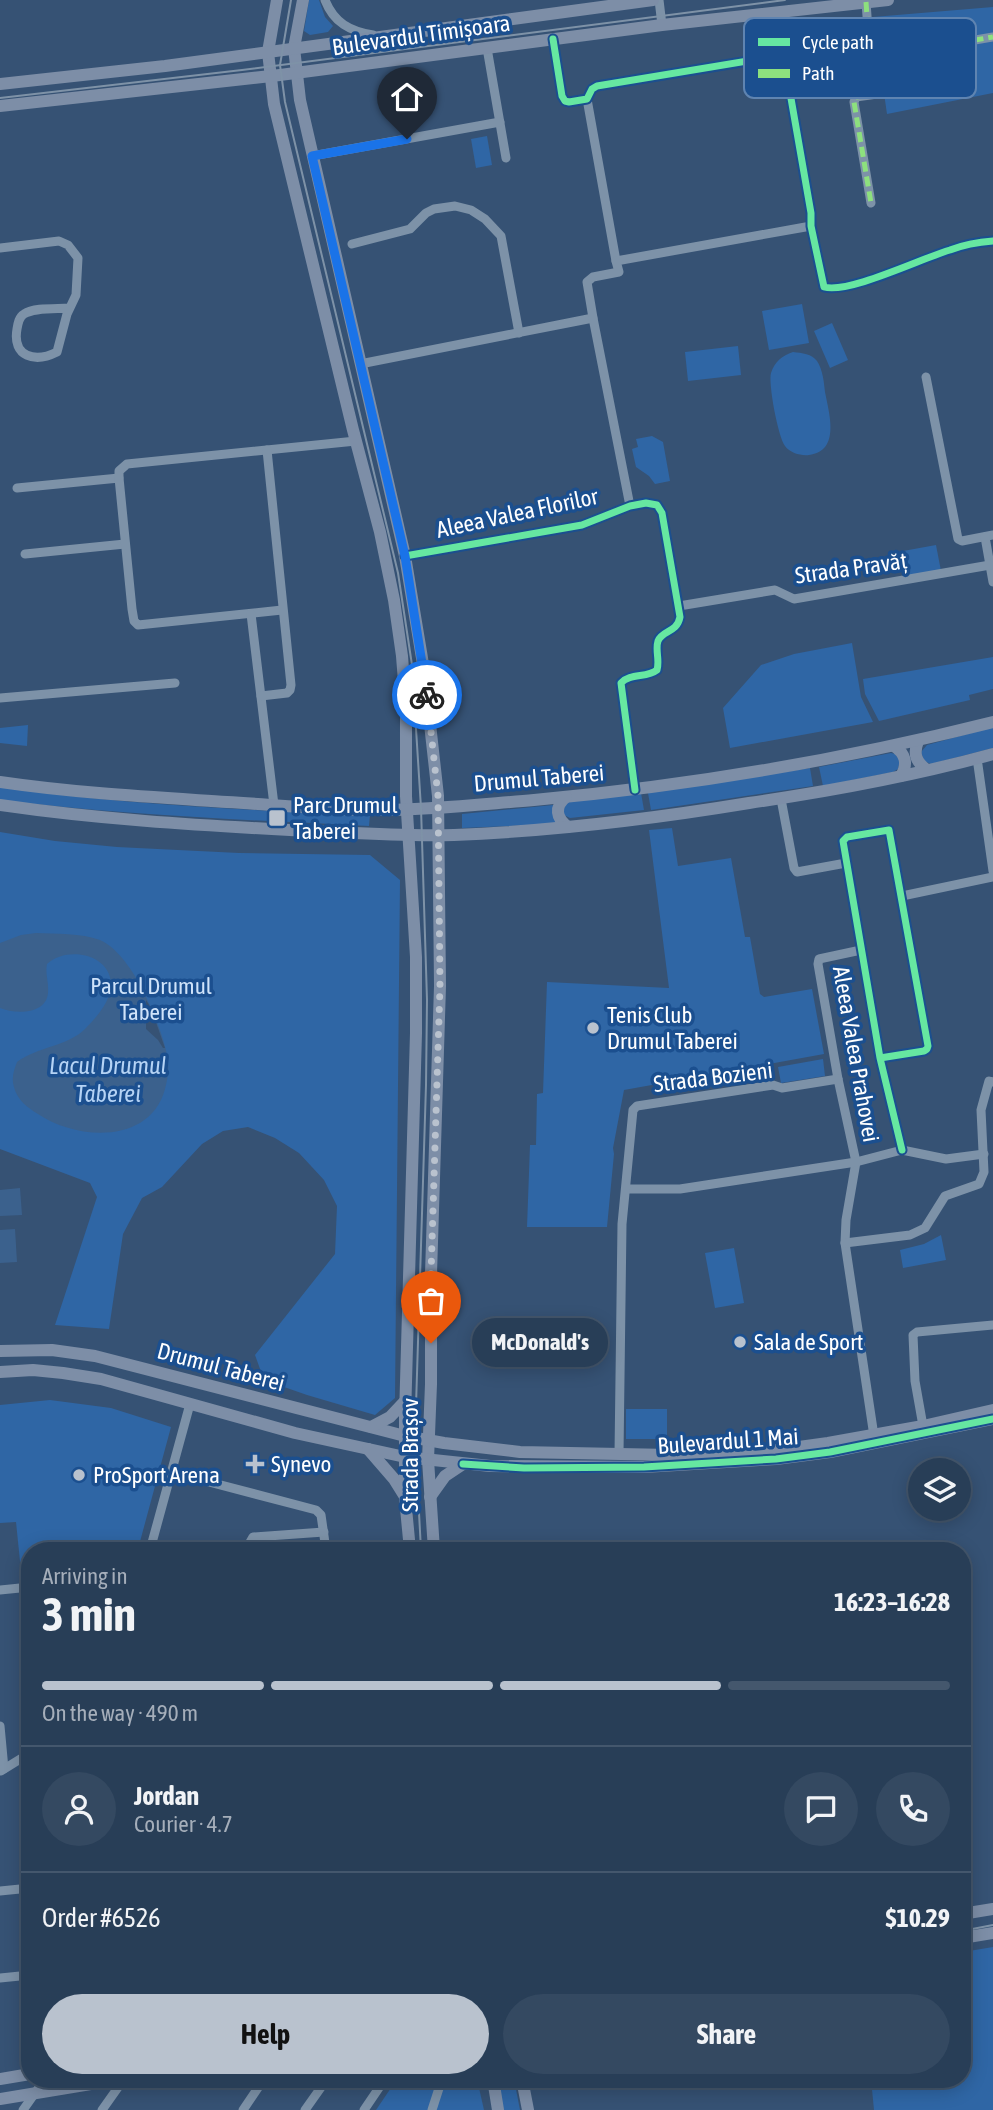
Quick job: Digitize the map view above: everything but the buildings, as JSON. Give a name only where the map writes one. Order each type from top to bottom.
[{"type":"main road","name":"Strada Brașov","points":[[277,0],[268,52],[274,104],[385,556],[402,656],[406,707],[408,835],[416,957],[405,1436],[405,1498],[409,1542]]},
{"type":"main road","name":"Strada Brașov","points":[[303,0],[294,48],[296,73],[312,156],[405,556],[431,723],[438,808],[440,986],[428,1460],[433,1542]]},
{"type":"main road","name":"Bulevardul Timișoara","points":[[0,84],[268,52],[653,0]]},
{"type":"main road","name":"Bulevardul Timișoara","points":[[0,106],[296,73],[662,25],[888,0]]},
{"type":"main road","points":[[20,82],[23,104]]},
{"type":"main road","name":"Drumul Taberei","points":[[0,782],[119,795],[274,805],[380,810],[438,808],[635,790],[765,771],[918,741],[993,722]]},
{"type":"main road","points":[[918,741],[916,757],[927,771]]},
{"type":"main road","points":[[894,746],[905,760],[901,776]]},
{"type":"main road","points":[[0,805],[139,821],[438,835],[568,827],[781,799],[927,771],[993,754]]},
{"type":"main road","points":[[566,797],[559,804],[557,813],[568,827]]},
{"type":"main road","points":[[33,1370],[39,1360],[37,1350]]},
{"type":"main road","name":"Drumul Taberei","points":[[0,1351],[65,1352],[128,1363],[429,1441]]},
{"type":"main road","points":[[64,1373],[60,1360],[65,1352]]},
{"type":"main road","name":"Drumul Taberei","points":[[0,1372],[33,1370],[111,1382],[262,1425],[428,1460]]},
{"type":"main road","points":[[371,1427],[390,1417],[406,1400]]},
{"type":"main road","name":"Bulevardul 1 Mai","points":[[429,1441],[528,1453],[670,1455],[770,1451],[874,1436],[993,1410]]},
{"type":"main road","points":[[430,1411],[440,1432],[457,1445]]},
{"type":"main road","name":"Bulevardul 1 Mai","points":[[428,1460],[524,1468],[644,1466],[776,1459],[866,1446],[993,1419]]},
{"type":"main road","points":[[368,1449],[394,1479],[405,1498]]},
{"type":"main road","points":[[430,1497],[445,1476],[463,1464]]},
{"type":"main road","points":[[971,1913],[993,1909]]},
{"type":"main road","points":[[971,1937],[993,1933]]},
{"type":"main road","points":[[0,2079],[21,2076]]},
{"type":"main road","points":[[0,2099],[66,2088]]},
{"type":"main road","points":[[494,2088],[498,2110]]},
{"type":"main road","points":[[524,2088],[528,2110]]},
{"type":"main road","points":[[528,2110],[529,2088]]},
{"type":"street","points":[[659,0],[662,25]]},
{"type":"street","points":[[326,1],[333,16],[343,26],[381,37]]},
{"type":"street","points":[[866,2],[867,18]]},
{"type":"street","points":[[553,39],[565,101],[587,99]]},
{"type":"street","points":[[487,48],[506,158]]},
{"type":"street","points":[[616,261],[587,99],[592,89],[744,62]]},
{"type":"street","points":[[791,98],[822,285],[827,289],[845,286],[950,250],[993,241]]},
{"type":"street","points":[[855,98],[853,102],[871,203]]},
{"type":"street","points":[[312,156],[500,122]]},
{"type":"street","points":[[352,244],[410,229],[434,209],[456,206],[471,210],[485,219],[501,236],[519,333]]},
{"type":"street","name":"Aleea Valea Florilor","points":[[630,506],[587,282],[593,277],[619,272],[616,261],[811,226]]},
{"type":"street","points":[[0,248],[56,241],[68,246],[78,258],[76,295],[69,308],[57,352],[48,356],[31,357],[20,351],[16,336],[19,318],[31,311],[69,308]]},
{"type":"street","points":[[360,363],[593,318]]},
{"type":"street","points":[[926,377],[958,539],[962,541],[989,536],[993,582]]},
{"type":"street","points":[[282,610],[138,625],[134,621],[119,471],[127,464],[356,441]]},
{"type":"street","points":[[261,696],[290,690],[267,450]]},
{"type":"street","points":[[17,488],[119,478]]},
{"type":"street","name":"Aleea Valea Florilor","points":[[405,556],[582,524],[630,506],[652,503],[660,508],[679,607]]},
{"type":"street","points":[[24,554],[125,544]]},
{"type":"street","name":"Strada Pravăț","points":[[679,607],[775,590],[793,599],[990,565]]},
{"type":"street","points":[[635,790],[621,683],[625,679],[657,670],[659,640],[678,624],[679,607]]},
{"type":"street","points":[[251,614],[274,805]]},
{"type":"street","points":[[0,698],[175,683]]},
{"type":"street","points":[[977,758],[993,871]]},
{"type":"street","points":[[781,799],[797,872],[846,863],[844,839],[889,830],[927,1049],[880,1058]]},
{"type":"street","name":"Aleea Valea Prahovei","points":[[846,863],[861,950],[818,961],[838,1079],[856,1162],[846,1220],[845,1243],[874,1436]]},
{"type":"street","points":[[902,896],[993,877]]},
{"type":"street","points":[[861,950],[880,1058],[902,1150]]},
{"type":"street","name":"Strada Bozieni","points":[[619,1454],[622,1224],[632,1111],[641,1105],[773,1085],[782,1088],[838,1079]]},
{"type":"street","points":[[845,1243],[910,1235],[925,1228],[946,1196],[979,1184],[984,1172],[981,1110],[991,1082]]},
{"type":"street","name":"Aleea Valea Prahovei","points":[[856,1162],[902,1150],[946,1159],[984,1154]]},
{"type":"street","points":[[626,1189],[680,1189],[856,1162]]},
{"type":"street","points":[[923,1426],[915,1381],[913,1335],[917,1332],[993,1325]]},
{"type":"street","points":[[152,1542],[190,1404]]},
{"type":"street","points":[[172,1472],[316,1510],[321,1515],[325,1542]]},
{"type":"street","points":[[250,1542],[253,1537],[324,1532]]},
{"type":"street","points":[[0,1590],[21,1588]]},
{"type":"street","points":[[0,1726],[2,1770],[21,1758]]},
{"type":"street","points":[[0,1891],[21,1889]]},
{"type":"street","points":[[0,1978],[21,1976]]},
{"type":"street","points":[[23,2110],[39,2088]]},
{"type":"street","points":[[102,2110],[117,2088]]},
{"type":"street","points":[[243,2110],[258,2088]]},
{"type":"street","points":[[305,2110],[321,2088]]},
{"type":"street","points":[[364,2110],[380,2088]]},
{"type":"street","points":[[432,2110],[439,2088]]},
{"type":"green space","points":[[309,0],[319,0],[325,17],[333,26],[328,32],[310,35],[304,31]]},
{"type":"green space","points":[[993,7],[993,93],[976,96],[976,18],[873,17]]},
{"type":"green space","points":[[885,98],[968,98],[887,114]]},
{"type":"green space","points":[[487,136],[492,165],[476,168],[471,139]]},
{"type":"green space","points":[[802,304],[809,343],[769,350],[762,311]]},
{"type":"green space","points":[[832,323],[848,360],[830,368],[814,331]]},
{"type":"green space","points":[[738,346],[741,375],[688,381],[685,352]]},
{"type":"green space","points":[[793,352],[810,355],[817,361],[822,372],[829,410],[830,430],[826,446],[809,455],[796,453],[785,446],[779,432],[772,398],[771,373],[779,360]]},
{"type":"green space","points":[[652,436],[663,442],[670,481],[655,484],[636,467],[632,449],[638,447],[636,439]]},
{"type":"green space","points":[[936,545],[941,571],[908,577],[903,551]]},
{"type":"green space","points":[[852,643],[861,697],[873,722],[730,748],[723,708],[761,665],[794,654]]},
{"type":"green space","points":[[993,657],[993,689],[969,695],[970,700],[879,721],[865,694],[863,679]]},
{"type":"green space","points":[[28,725],[27,746],[0,743],[0,728]]},
{"type":"green space","points":[[993,727],[993,748],[931,764],[924,761],[921,752],[927,745]]},
{"type":"green space","points":[[891,753],[900,760],[898,769],[893,772],[823,786],[819,767]]},
{"type":"green space","points":[[810,768],[813,786],[651,810],[648,793]]},
{"type":"green space","points":[[0,787],[138,802],[370,815],[369,826],[139,813],[0,800]]},
{"type":"green space","points":[[641,793],[644,810],[570,818],[562,814],[567,801]]},
{"type":"green space","points":[[553,805],[557,824],[462,828],[462,814]]},
{"type":"green space","points":[[672,828],[678,866],[731,858],[745,937],[750,937],[760,994],[764,997],[812,989],[824,1054],[624,1090],[613,1148],[607,1227],[527,1227],[530,1145],[536,1145],[537,1094],[543,1093],[547,982],[669,988],[649,830]]},
{"type":"green space","name":"Parcul Drumul Taberei","points":[[0,832],[117,847],[239,853],[370,855],[400,880],[395,1398],[375,1415],[264,1380],[255,1355],[335,1254],[337,1206],[324,1180],[299,1153],[275,1138],[248,1127],[223,1131],[202,1144],[162,1187],[142,1198],[123,1234],[109,1329],[55,1325],[97,1197],[90,1183],[0,1149]]},
{"type":"green space","points":[[823,1059],[825,1076],[781,1083],[778,1067]]},
{"type":"green space","points":[[941,1235],[946,1260],[903,1268],[900,1250],[924,1244]]},
{"type":"green space","points":[[734,1248],[744,1303],[715,1308],[705,1253]]},
{"type":"green space","name":"ProSport Arena","points":[[50,1400],[111,1408],[171,1427],[140,1542],[21,1542],[21,1571],[16,1522],[0,1523],[0,1405]]},
{"type":"green space","points":[[626,1409],[667,1409],[667,1439],[626,1439]]},
{"type":"green space","points":[[993,1947],[993,2110],[874,2110],[872,2088],[971,2088],[971,1951]]},
{"type":"green space","points":[[391,2088],[479,2088],[484,2110],[376,2110]]},
{"type":"green space","points":[[499,2088],[516,2088],[520,2110],[503,2110]]},
{"type":"water","name":"Lacul Drumul Taberei","points":[[36,933],[77,935],[100,940],[121,957],[138,981],[160,1029],[168,1066],[165,1089],[157,1107],[144,1120],[128,1128],[110,1132],[72,1129],[54,1123],[20,1100],[13,1080],[17,1062],[78,1035],[98,1014],[111,989],[108,973],[95,959],[75,954],[65,955],[47,964],[48,993],[42,1005],[21,1012],[0,1008],[0,943]]},
{"type":"water","points":[[20,1188],[22,1215],[0,1216],[0,1190]]},
{"type":"water","points":[[15,1229],[17,1262],[0,1263],[0,1230]]},
{"type":"pier","points":[[146,1000],[151,1008],[165,1048],[146,1029]]},
{"type":"tram line","points":[[291,0],[280,65],[285,102],[398,573],[412,665],[421,808],[427,1000],[415,1438],[421,1542]]},
{"type":"tram line","points":[[0,98],[242,70],[785,0]]},
{"type":"tram line","points":[[971,1929],[993,1925]]},
{"type":"marked path","points":[[866,2],[867,18]]},
{"type":"marked path","points":[[976,40],[993,37]]},
{"type":"marked path","points":[[856,98],[854,102],[871,203]]},
{"type":"cycle path","points":[[553,39],[562,96],[569,102],[587,99],[592,89],[597,86],[744,62]]},
{"type":"cycle path","points":[[791,98],[811,226],[824,287],[850,285],[955,248],[993,241]]},
{"type":"cycle path","points":[[405,556],[582,525],[630,506],[646,503],[657,505],[662,513],[680,617],[676,626],[658,641],[657,670],[621,683],[635,790]]},
{"type":"cycle path","points":[[880,1058],[924,1051],[928,1046],[889,830],[847,837],[843,841],[880,1058],[902,1150]]},
{"type":"cycle path","points":[[463,1464],[524,1468],[644,1467],[776,1459],[830,1452],[993,1419]]},
{"type":"way so far","points":[[427,695],[438,796],[440,986],[431,1343]]},
{"type":"place","name":"Parc Drumul Taberei","points":[[277,818]]},
{"type":"place","name":"Tenis Club Drumul Taberei","points":[[593,1028]]},
{"type":"place","name":"Sala de Sport","points":[[740,1342]]},
{"type":"place","name":"McDonald's","points":[[431,1343]]},
{"type":"place","name":"Synevo","points":[[255,1464]]},
{"type":"place","name":"ProSport Arena","points":[[79,1475]]},
{"type":"route","points":[[407,139],[312,156],[405,556],[427,695]]}]
